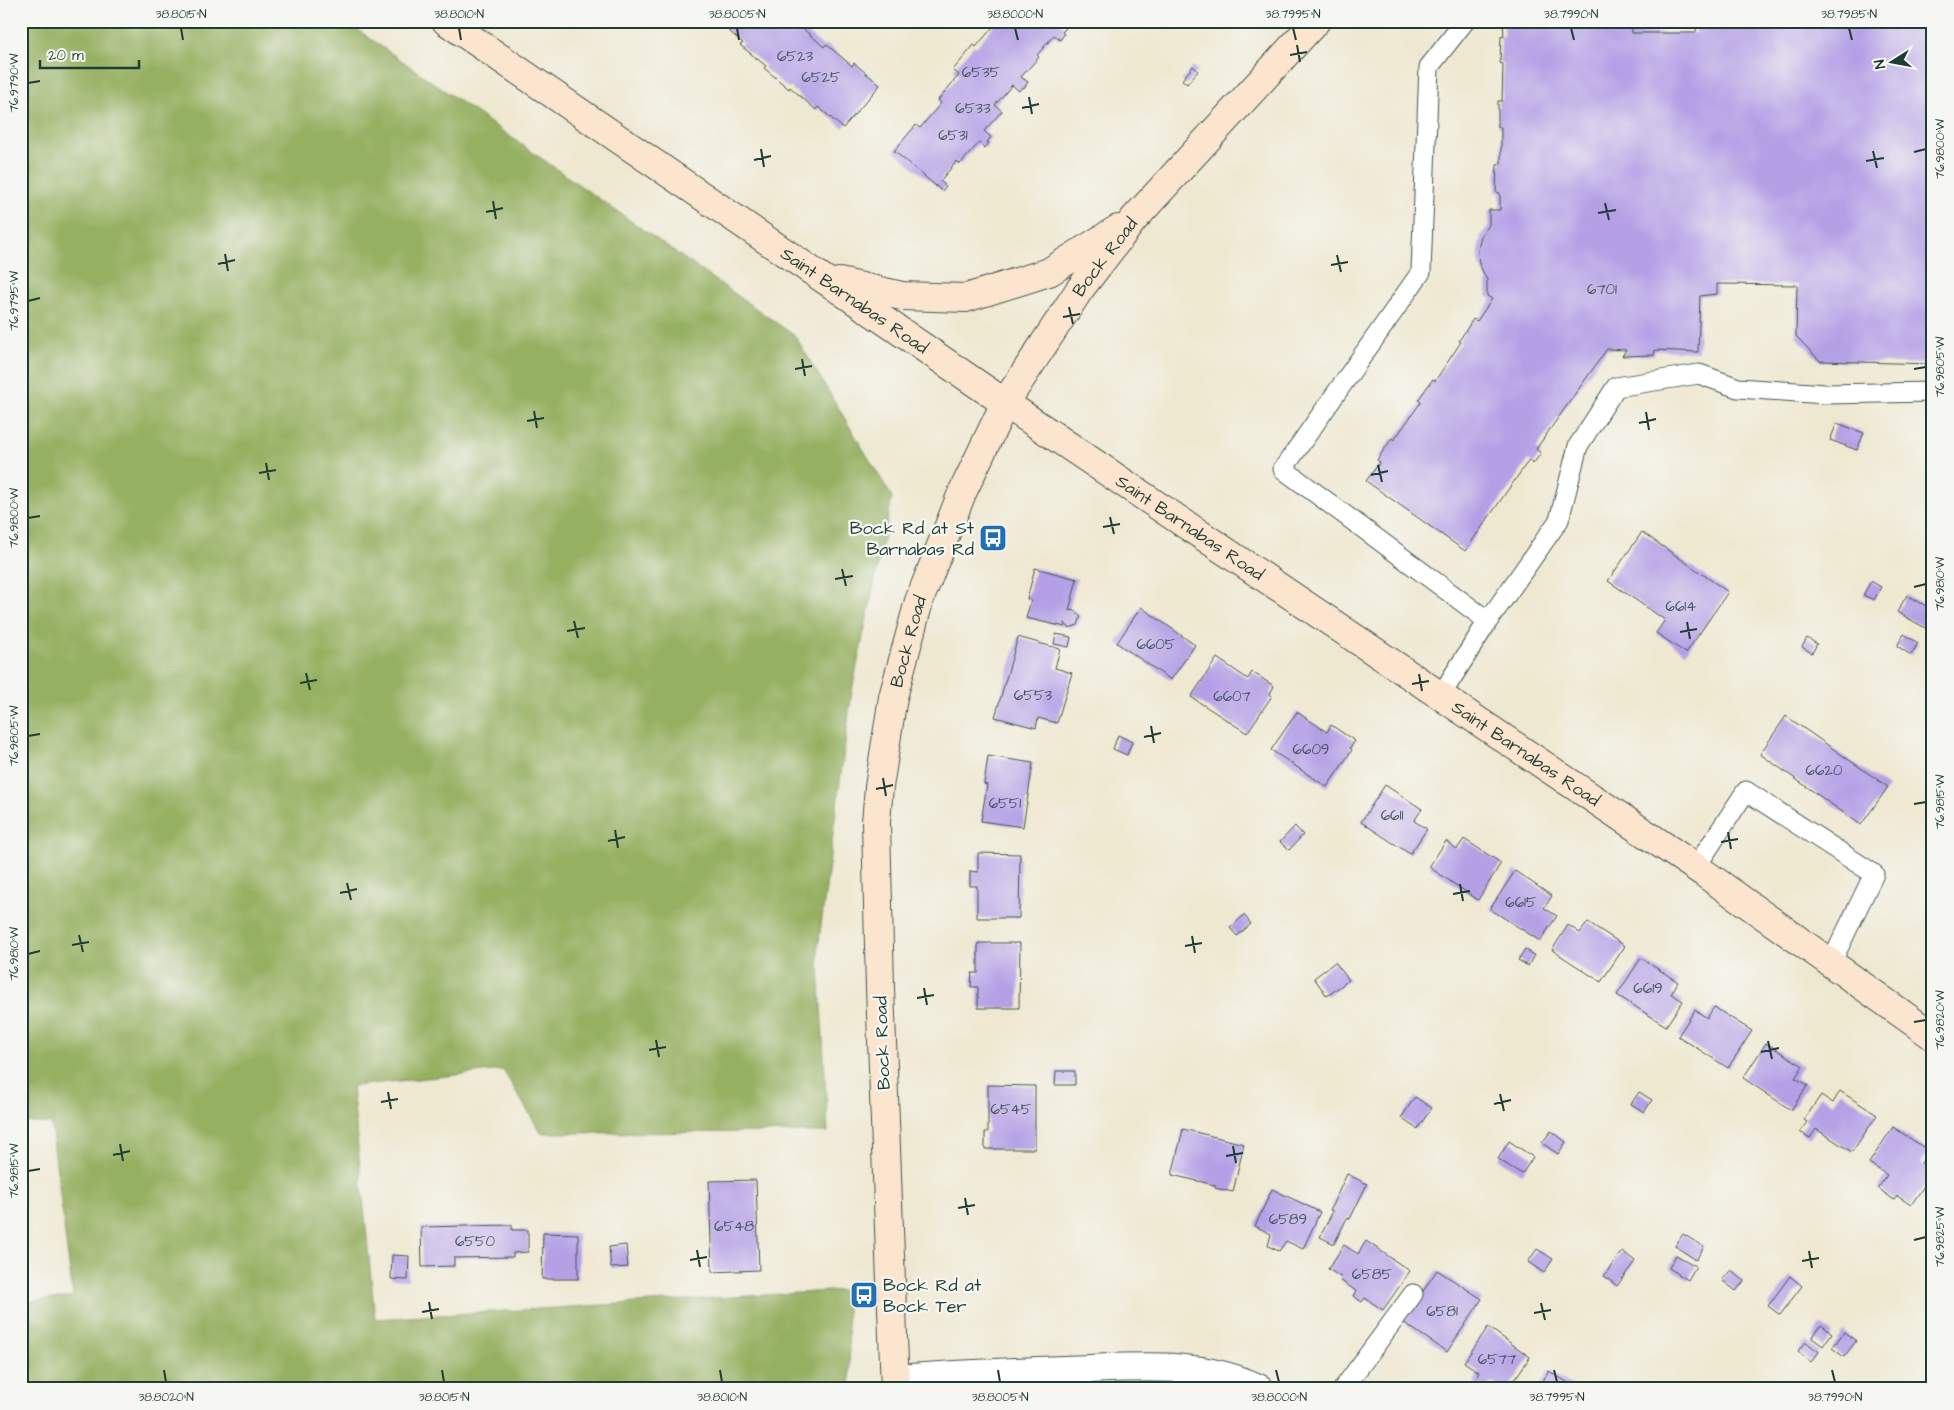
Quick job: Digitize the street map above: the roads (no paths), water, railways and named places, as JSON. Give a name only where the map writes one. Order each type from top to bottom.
[{"type":"main road","name":"Saint Barnabas Road","points":[[446,21],[1005,403],[1696,867],[1933,1036]]},
{"type":"main road","name":"Bock Road","points":[[895,1384],[878,938],[876,822],[879,787],[893,697],[919,601],[962,494],[1005,403],[1080,290],[1134,219],[1316,21]]},
{"type":"main road","points":[[823,278],[902,296],[966,298],[1049,272],[1134,219]]},
{"type":"street","points":[[895,1384],[964,1374],[1161,1367],[1224,1375],[1260,1389]]},
{"type":"lane","points":[[1465,21],[1429,67],[1421,272],[1283,468],[1488,622]]},
{"type":"lane","points":[[1441,695],[1488,622],[1558,520],[1578,446],[1616,387],[1699,374],[1738,388],[1825,394],[1933,392]]},
{"type":"lane","points":[[1696,867],[1746,790],[1874,874],[1831,963]]},
{"type":"lane","points":[[1344,1389],[1413,1294]]},
{"type":"place","name":"Bock Rd at St Barnabas Rd","points":[[993,538]]},
{"type":"place","name":"Bock Rd at Bock Ter","points":[[864,1295]]}]
